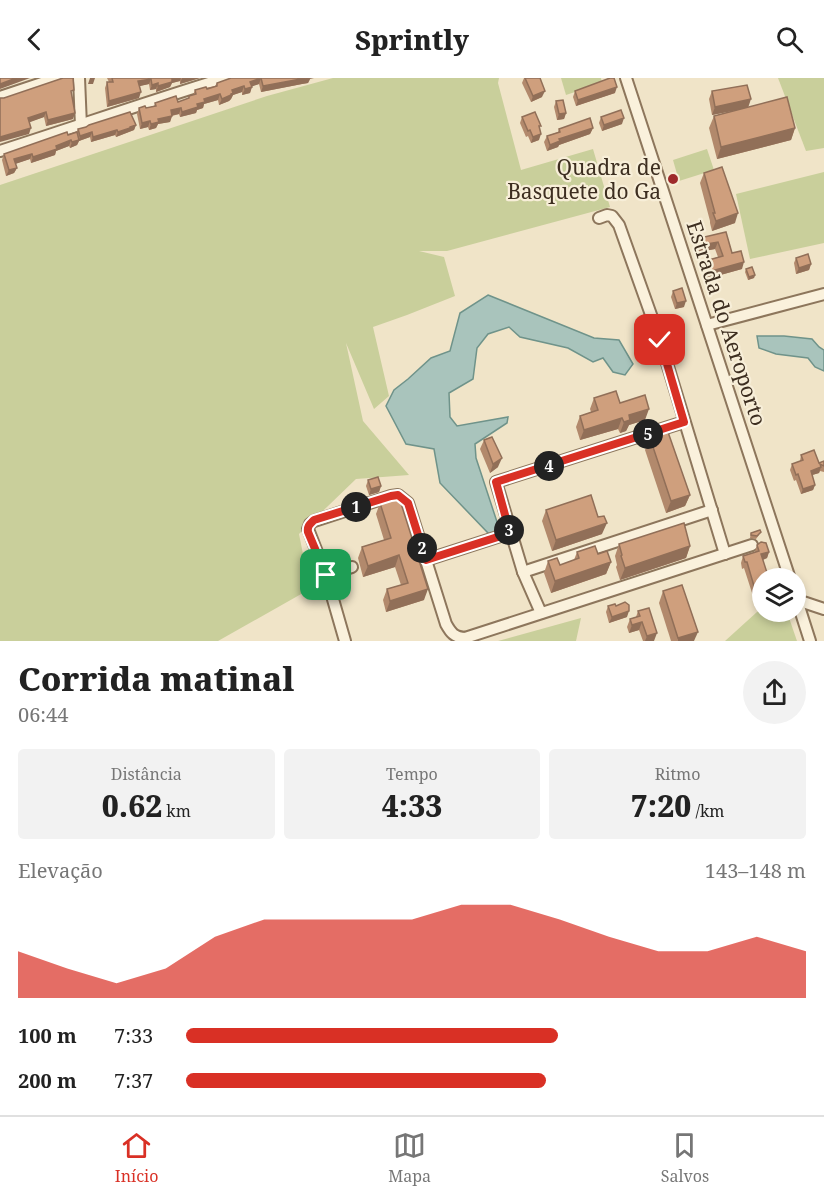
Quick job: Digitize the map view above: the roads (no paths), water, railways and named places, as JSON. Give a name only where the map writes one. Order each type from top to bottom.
[{"type":"street","points":[[0,97],[57,78]]},
{"type":"street","points":[[79,78],[81,126]]},
{"type":"street","points":[[0,150],[81,126],[225,78]]},
{"type":"street","name":"Estrada do Aeroporto","points":[[626,78],[707,325],[772,539],[785,568]]},
{"type":"street","points":[[599,218],[612,216],[619,225],[660,340],[725,554]]},
{"type":"street","points":[[707,325],[824,294]]},
{"type":"street","points":[[541,613],[523,572],[496,482],[684,422]]},
{"type":"street","points":[[345,641],[326,575],[308,529],[314,520],[391,496],[398,495],[408,503],[446,624],[455,639],[465,638],[752,545]]},
{"type":"street","points":[[523,572],[712,510]]},
{"type":"street","points":[[426,560],[510,533]]},
{"type":"street","points":[[326,575],[352,567]]},
{"type":"street","points":[[806,601],[824,609]]},
{"type":"street","points":[[804,622],[810,641]]},
{"type":"water","points":[[488,295],[594,338],[619,340],[633,364],[625,375],[613,372],[603,358],[593,362],[568,348],[520,337],[509,327],[488,334],[477,348],[473,379],[449,393],[450,417],[457,426],[508,417],[507,423],[475,444],[476,458],[500,531],[490,535],[440,483],[434,449],[406,444],[386,406],[394,390],[431,358],[450,351],[460,313]]},
{"type":"water","points":[[757,336],[812,339],[824,350],[824,371],[815,367],[808,358],[776,354],[759,348]]},
{"type":"place","name":"Quadra de Basquete do Ga","points":[[673,179]]}]
